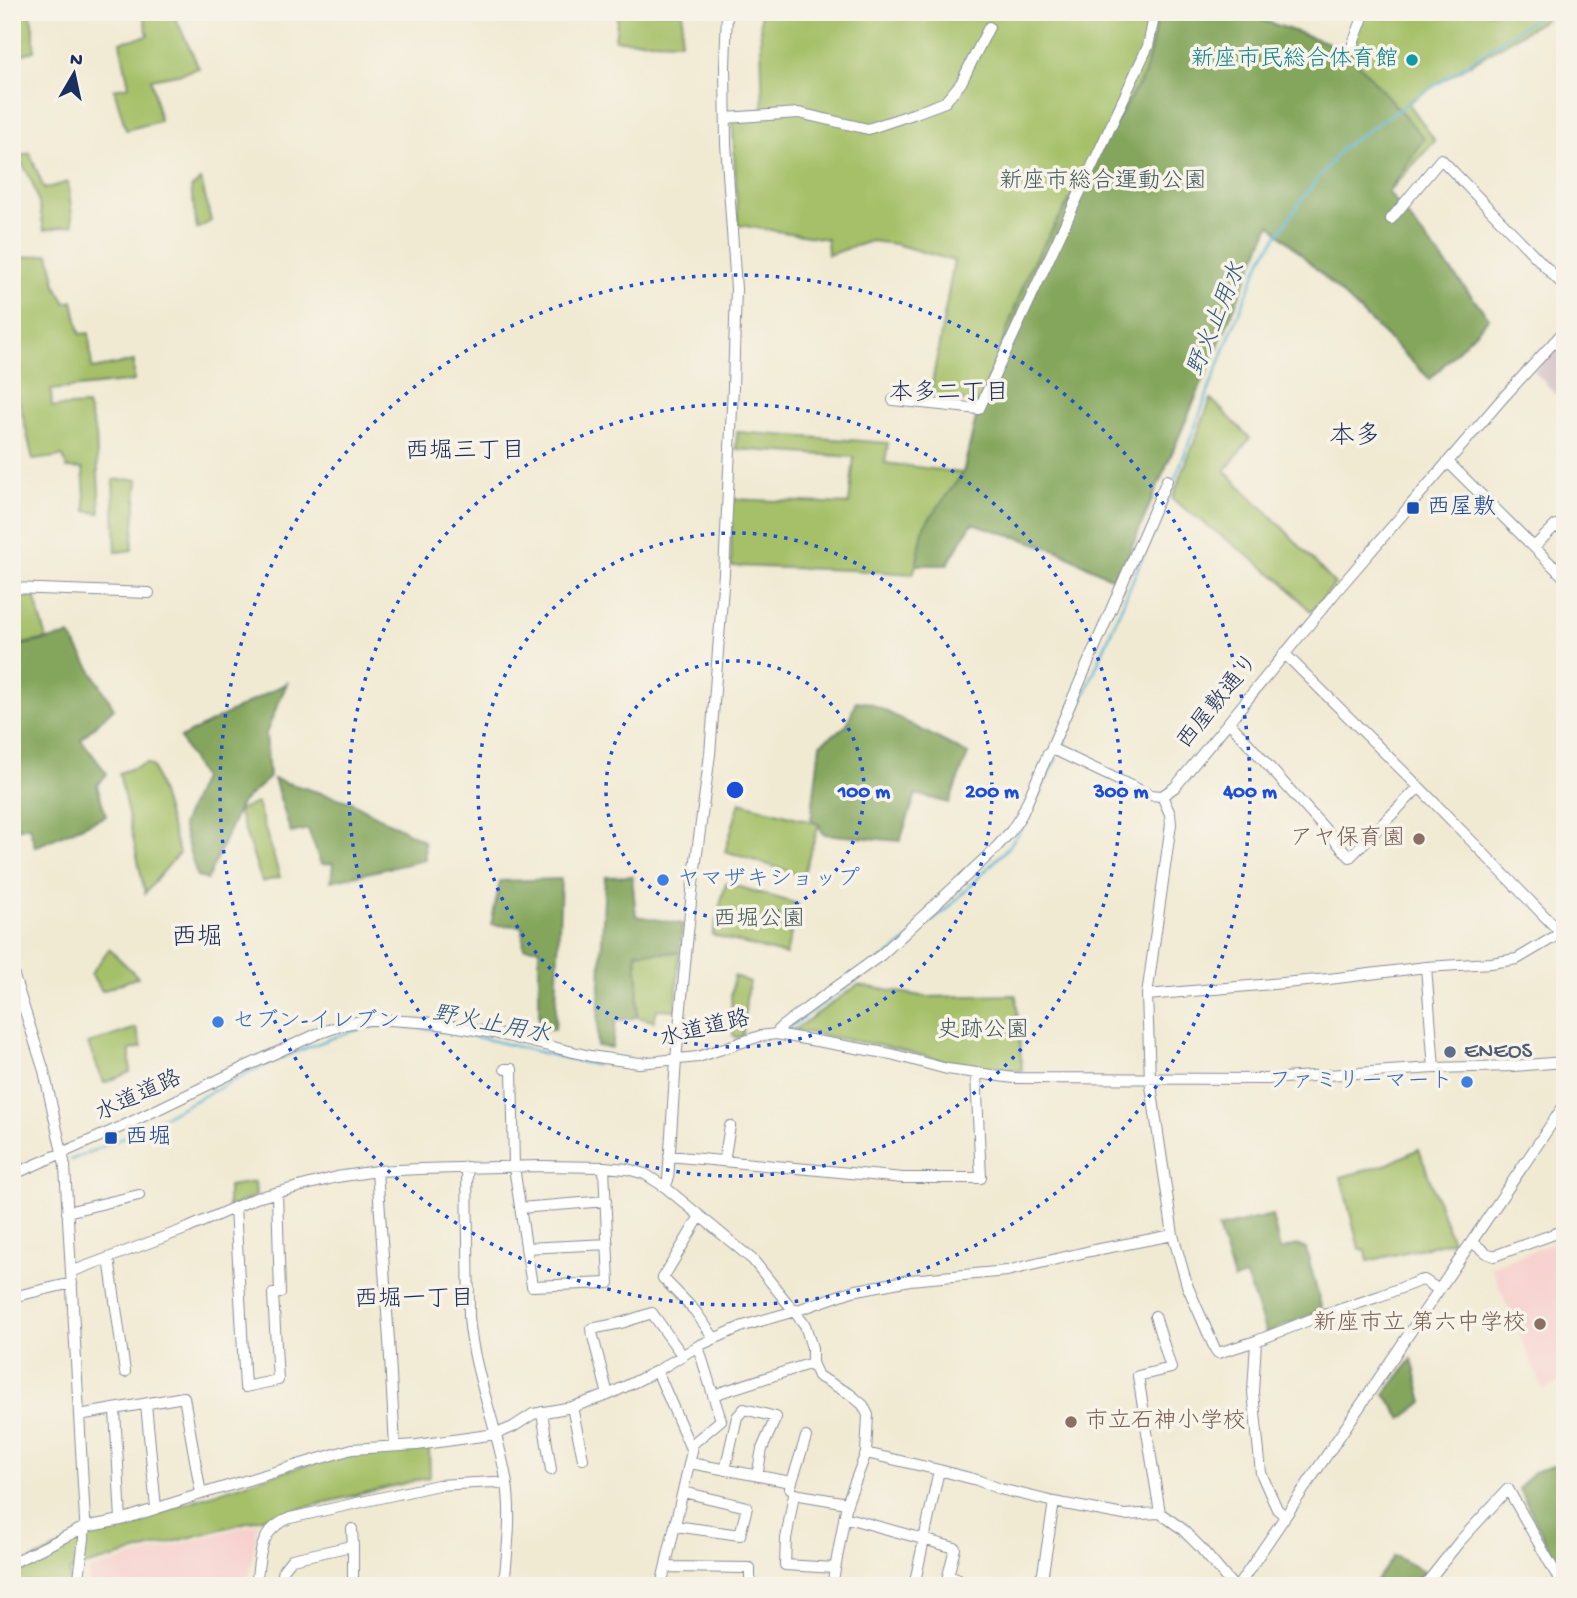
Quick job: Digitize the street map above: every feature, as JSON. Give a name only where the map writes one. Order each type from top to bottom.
[{"type":"street","points":[[665,1187],[668,1180],[692,891],[710,754],[724,560],[736,289],[726,144],[727,12]]},
{"type":"street","points":[[893,400],[979,409],[1148,46],[1153,12]]},
{"type":"street","points":[[1351,49],[1365,12]]},
{"type":"street","points":[[726,118],[799,113],[868,129],[913,114],[945,102],[961,83],[989,27]]},
{"type":"street","points":[[1391,219],[1441,159],[1565,287]]},
{"type":"street","name":"西屋敷通り","points":[[1162,796],[1175,788],[1284,653],[1501,400],[1565,330]]},
{"type":"street","points":[[1448,462],[1565,578]]},
{"type":"street","points":[[776,1034],[781,1027],[881,955],[1011,831],[1022,814],[1051,751],[1167,480]]},
{"type":"street","points":[[1534,547],[1556,525],[1565,533]]},
{"type":"street","points":[[1556,569],[1565,560]]},
{"type":"street","points":[[12,587],[149,593]]},
{"type":"street","points":[[1147,995],[1517,959],[1563,931],[1284,653]]},
{"type":"street","points":[[1229,722],[1350,857],[1419,787]]},
{"type":"street","points":[[1051,751],[1057,751],[1140,791],[1156,797],[1162,796],[1170,814],[1171,824],[1147,995],[1150,1079],[1173,1235],[1187,1285],[1215,1349],[1219,1353],[1256,1341],[1419,1281],[1424,1280],[1439,1290]]},
{"type":"street","points":[[1426,967],[1434,1068]]},
{"type":"street","points":[[12,970],[44,1071],[63,1153],[85,1527],[78,1586]]},
{"type":"street","name":"水道道路","points":[[12,1175],[317,1034],[368,1020],[404,1021],[494,1033],[559,1049],[639,1063],[676,1060],[716,1052],[760,1036],[776,1034],[891,1054],[930,1066],[1014,1079],[1266,1079],[1565,1062]]},
{"type":"street","points":[[505,1069],[512,1069],[513,1167],[532,1286],[609,1283],[604,1167]]},
{"type":"street","points":[[670,1157],[903,1178],[981,1178],[976,1074]]},
{"type":"street","points":[[866,1452],[939,1469],[1000,1489],[1054,1502],[1124,1515],[1160,1513],[1181,1528],[1235,1586],[1565,1104]]},
{"type":"street","points":[[724,1161],[730,1126]]},
{"type":"street","points":[[467,1167],[471,1339],[507,1485],[508,1538],[504,1586]]},
{"type":"street","points":[[71,1272],[188,1228],[256,1198],[337,1177],[377,1171],[467,1167],[604,1167],[645,1174],[665,1187],[752,1260],[805,1325],[812,1349],[812,1363],[818,1376],[850,1394],[863,1405],[868,1415],[866,1452],[847,1503],[832,1586]]},
{"type":"street","points":[[377,1171],[395,1446]]},
{"type":"street","points":[[235,1207],[245,1387],[278,1380],[273,1294],[280,1293],[276,1193]]},
{"type":"street","points":[[67,1212],[139,1195]]},
{"type":"street","points":[[520,1208],[606,1200]]},
{"type":"street","points":[[700,1216],[663,1278],[695,1311],[715,1338]]},
{"type":"street","points":[[1472,1242],[1494,1256],[1565,1230]]},
{"type":"street","points":[[12,1563],[85,1527],[121,1520],[352,1449],[496,1434],[533,1414],[572,1407],[608,1395],[743,1325],[852,1291],[910,1280],[1007,1270],[1173,1235]]},
{"type":"street","points":[[526,1248],[608,1244]]},
{"type":"street","points":[[109,1258],[125,1372]]},
{"type":"street","points":[[12,1297],[72,1283]]},
{"type":"street","points":[[608,1395],[591,1329],[652,1313],[682,1355]]},
{"type":"street","points":[[1155,1316],[1171,1368],[1138,1376],[1160,1513]]},
{"type":"street","points":[[1256,1341],[1253,1392],[1261,1473],[1277,1509],[1285,1516]]},
{"type":"street","points":[[690,1446],[721,1420],[698,1346]]},
{"type":"street","points":[[713,1395],[812,1363]]},
{"type":"street","points":[[657,1371],[692,1451],[661,1586]]},
{"type":"street","points":[[79,1415],[184,1397],[201,1494]]},
{"type":"street","points":[[146,1404],[156,1508]]},
{"type":"street","points":[[572,1407],[583,1459]]},
{"type":"street","points":[[725,1470],[737,1417],[744,1409],[776,1417],[762,1450],[757,1476]]},
{"type":"street","points":[[115,1410],[121,1520]]},
{"type":"street","points":[[541,1412],[551,1470]]},
{"type":"street","points":[[806,1437],[790,1491],[794,1494],[847,1503]]},
{"type":"street","points":[[690,1463],[791,1482]]},
{"type":"street","points":[[914,1586],[939,1469]]},
{"type":"street","points":[[256,1586],[262,1545],[268,1532],[278,1523],[290,1518],[438,1485],[494,1482],[507,1485]]},
{"type":"street","points":[[1424,1586],[1460,1541],[1508,1489],[1563,1586]]},
{"type":"street","points":[[675,1526],[740,1535],[747,1507],[683,1492]]},
{"type":"street","points":[[794,1494],[786,1539],[785,1565],[835,1568]]},
{"type":"street","points":[[1035,1586],[1043,1573],[1054,1502]]},
{"type":"street","points":[[844,1517],[955,1548],[948,1576],[957,1579],[956,1586]]},
{"type":"street","points":[[352,1529],[354,1586]]},
{"type":"street","points":[[281,1586],[284,1569],[292,1559],[337,1548],[353,1547]]},
{"type":"street","points":[[666,1567],[750,1568],[750,1586]]},
{"type":"shaded area","points":[[1565,338],[1565,404],[1534,371]]},
{"type":"shaded area","name":"新座市立 第六中学校","points":[[1565,1238],[1565,1380],[1543,1390],[1491,1267]]},
{"type":"shaded area","points":[[258,1523],[248,1586],[87,1586],[90,1569]]},
{"type":"green space","points":[[12,12],[30,12],[34,51],[12,57]]},
{"type":"green space","points":[[143,12],[174,12],[199,68],[151,79],[160,121],[126,130],[114,89],[129,86],[120,42],[148,36]]},
{"type":"green space","points":[[618,12],[683,12],[681,42],[615,40]]},
{"type":"green space","name":"新座市総合運動公園","points":[[760,12],[1247,12],[1247,15],[1346,49],[1362,12],[1557,12],[1408,102],[1435,141],[1388,192],[1489,318],[1430,379],[1270,224],[1117,581],[1057,550],[972,523],[947,565],[916,565],[913,574],[731,566],[731,499],[849,504],[854,457],[736,449],[737,432],[888,443],[885,463],[963,473],[979,404],[930,395],[954,261],[895,244],[871,241],[828,255],[827,239],[738,225],[732,113],[763,110]]},
{"type":"green space","points":[[1159,12],[1247,12],[1247,15],[1346,49],[1424,138],[1388,192],[1489,318],[1430,379],[1270,224],[1117,581],[1057,550],[972,523],[947,565],[916,565],[924,526],[963,473],[980,403],[1030,267],[1145,73]]},
{"type":"green space","points":[[30,153],[44,189],[68,182],[73,225],[44,230],[35,191],[17,157]]},
{"type":"green space","points":[[201,180],[211,221],[197,229],[191,188]]},
{"type":"green space","points":[[49,254],[57,288],[66,303],[73,301],[80,334],[89,333],[92,369],[134,361],[134,381],[51,390],[52,407],[87,405],[96,435],[100,513],[86,511],[83,469],[67,468],[63,456],[33,460],[12,369],[12,332],[17,329],[12,286],[17,285],[12,259]]},
{"type":"green space","points":[[1211,399],[1250,438],[1225,471],[1335,584],[1311,612],[1282,581],[1172,499]]},
{"type":"green space","points":[[138,479],[132,550],[116,552],[113,480]]},
{"type":"green space","points":[[33,593],[47,639],[12,646],[12,600]]},
{"type":"green space","points":[[70,635],[114,708],[81,739],[107,774],[97,785],[106,816],[35,847],[29,826],[12,830],[12,647]]},
{"type":"green space","points":[[287,683],[266,733],[269,778],[241,803],[207,880],[197,876],[182,825],[202,778],[180,738]]},
{"type":"green space","points":[[856,701],[870,703],[968,754],[949,803],[916,794],[900,841],[823,834],[819,824],[811,821],[820,744],[847,725]]},
{"type":"green space","points":[[147,763],[153,767],[179,853],[145,893],[119,773]]},
{"type":"green space","points":[[274,779],[351,802],[424,841],[425,860],[331,881],[333,863],[321,864],[308,829],[291,833]]},
{"type":"green space","points":[[740,802],[819,824],[803,876],[725,851]]},
{"type":"green space","points":[[257,803],[280,877],[262,882],[238,810]]},
{"type":"green space","points":[[632,876],[636,916],[683,924],[679,953],[636,952],[637,1017],[616,1021],[612,1048],[597,1046],[605,877]]},
{"type":"green space","points":[[561,879],[555,1030],[539,1030],[539,948],[524,948],[522,926],[491,925],[500,881]]},
{"type":"green space","name":"西堀公園","points":[[726,883],[798,904],[786,955],[712,935]]},
{"type":"green space","points":[[109,949],[138,977],[102,991],[91,974]]},
{"type":"green space","points":[[636,952],[679,953],[676,1010],[657,1009],[654,1021],[637,1017]]},
{"type":"green space","points":[[734,976],[750,982],[743,1035],[737,1038],[733,1035],[731,996]]},
{"type":"green space","name":"史跡公園","points":[[858,985],[927,997],[1016,995],[1022,1071],[943,1061],[898,1049],[794,1030]]},
{"type":"green space","points":[[136,1028],[142,1047],[130,1050],[130,1072],[104,1083],[88,1044]]},
{"type":"green space","points":[[1419,1149],[1452,1241],[1368,1261],[1366,1251],[1359,1248],[1341,1177],[1388,1164]]},
{"type":"green space","points":[[255,1182],[256,1196],[228,1208],[228,1186]]},
{"type":"green space","points":[[1272,1215],[1280,1250],[1297,1245],[1306,1249],[1322,1310],[1266,1333],[1246,1276],[1234,1280],[1218,1228]]},
{"type":"green space","points":[[1412,1359],[1423,1402],[1402,1419],[1385,1394]]},
{"type":"green space","points":[[429,1448],[430,1477],[262,1518],[77,1568],[70,1571],[68,1586],[12,1586],[12,1570],[75,1540],[265,1477],[352,1452]]},
{"type":"green space","points":[[1565,1462],[1565,1580],[1519,1489],[1533,1472]]},
{"type":"green space","points":[[1394,1556],[1430,1574],[1421,1586],[1372,1586]]},
{"type":"waterway","name":"野火止用水","points":[[1063,746],[1174,482],[1262,258],[1306,194],[1343,147],[1544,12]]},
{"type":"waterway","name":"野火止用水","points":[[786,1030],[945,911],[1006,850],[1023,827],[1056,759]]},
{"type":"waterway","name":"野火止用水","points":[[71,1160],[123,1138],[283,1057],[366,1028],[387,1026],[440,1030],[596,1065]]},
{"type":"place","name":"新座市民総合体育館","points":[[1412,60]]},
{"type":"place","name":"西屋敷","points":[[1413,508]]},
{"type":"place","name":"アヤ保育園","points":[[1419,839]]},
{"type":"place","name":"ヤマザキショップ","points":[[663,880]]},
{"type":"place","name":"セブン-イレブン","points":[[218,1022]]},
{"type":"place","name":"ENEOS","points":[[1450,1052]]},
{"type":"place","name":"ファミリーマート","points":[[1467,1082]]},
{"type":"place","name":"西堀","points":[[111,1138]]},
{"type":"place","name":"新座市立 第六中学校","points":[[1540,1324]]},
{"type":"place","name":"市立石神小学校","points":[[1071,1422]]},
{"type":"district","name":"本多二丁目","points":[[949,394]]},
{"type":"district","name":"本多","points":[[1355,438]]},
{"type":"district","name":"西堀三丁目","points":[[465,452]]},
{"type":"district","name":"西堀","points":[[197,939]]},
{"type":"district","name":"西堀一丁目","points":[[414,1300]]}]
